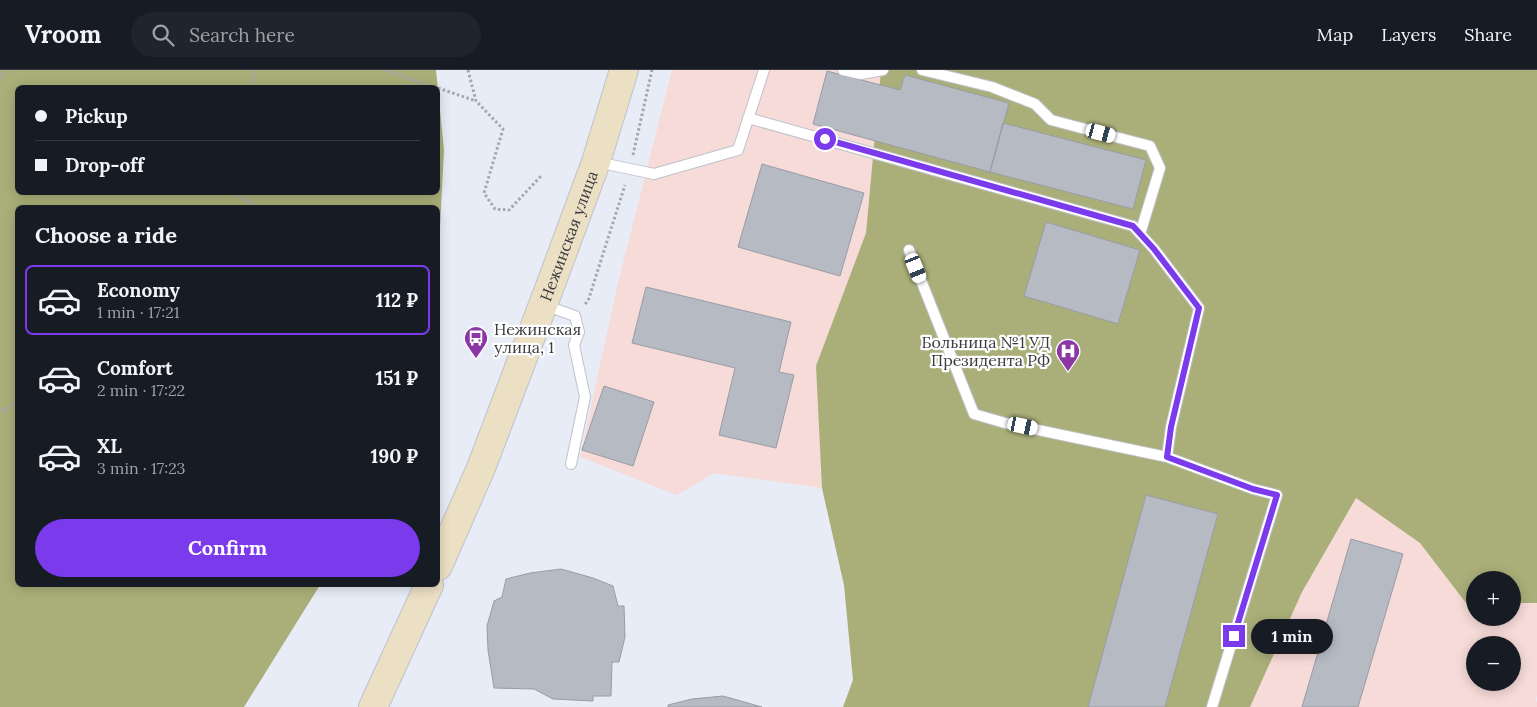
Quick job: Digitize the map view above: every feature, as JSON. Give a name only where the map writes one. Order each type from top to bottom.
[{"type":"street","name":"Нежинская улица","points":[[440,561],[481,468],[543,304],[596,162],[624,70]]},
{"type":"street","points":[[373,707],[428,587]]},
{"type":"lane","points":[[596,162],[654,174],[738,150],[764,70]]},
{"type":"lane","points":[[843,70],[861,74],[883,70]]},
{"type":"lane","points":[[922,70],[992,87],[1018,97],[1036,104],[1051,120],[1150,146],[1160,168],[1140,234]]},
{"type":"lane","points":[[748,118],[1133,226],[1154,249],[1199,308],[1171,427],[1167,457]]},
{"type":"lane","points":[[909,250],[974,414],[1005,423],[1167,457],[1253,489],[1277,495],[1212,707]]},
{"type":"lane","points":[[543,304],[575,316],[579,332],[574,345],[585,397],[570,464]]},
{"type":"path","points":[[0,78],[7,70]]},
{"type":"path","points":[[251,85],[255,70]]},
{"type":"path","points":[[385,70],[428,85]]},
{"type":"path","points":[[468,70],[476,101]]},
{"type":"path","points":[[575,316],[588,301],[630,169],[652,70]]},
{"type":"path","points":[[440,89],[476,101],[503,129],[484,193],[495,210],[509,210],[542,176]]},
{"type":"path","points":[[239,195],[254,205]]},
{"type":"path","points":[[0,410],[2,412],[15,402]]},
{"type":"shaded area","name":"Больница №1 УД Президента РФ","points":[[672,70],[1537,70],[1537,695],[1535,701],[1537,702],[1537,707],[843,707],[853,680],[844,585],[822,488],[714,473],[677,495],[580,457],[617,287]]},
{"type":"green space","points":[[0,70],[436,70],[438,85],[15,85],[15,195],[440,195],[440,110],[444,150],[440,227],[440,205],[15,205],[15,587],[319,587],[244,707],[0,707]]},
{"type":"green space","name":"Больница №1 УД Президента РФ","points":[[881,70],[1537,70],[1537,603],[1521,603],[1521,571],[1466,571],[1466,603],[1420,543],[1356,498],[1302,592],[1250,707],[843,707],[853,680],[844,585],[822,488],[816,366],[866,233]]},
{"type":"building","points":[[827,71],[900,90],[905,75],[1009,103],[990,172],[813,124]]},
{"type":"building","points":[[1003,123],[1146,160],[1133,209],[990,172]]},
{"type":"building","points":[[762,164],[864,193],[840,276],[738,247]]},
{"type":"building","points":[[1046,222],[1140,250],[1118,324],[1024,296]]},
{"type":"building","points":[[646,287],[791,322],[779,372],[794,375],[776,448],[719,435],[735,368],[632,343]]},
{"type":"building","points":[[604,386],[654,402],[633,466],[582,450]]},
{"type":"building","points":[[1146,495],[1218,514],[1165,707],[1088,707]]},
{"type":"building","points":[[1351,539],[1403,554],[1358,707],[1302,707]]},
{"type":"building","points":[[561,569],[613,586],[618,606],[624,606],[625,637],[619,662],[612,662],[611,696],[593,696],[593,701],[553,699],[534,689],[494,688],[488,650],[487,626],[494,601],[502,597],[506,579],[530,573]]},
{"type":"building","points":[[723,696],[762,707],[668,707],[668,705],[692,699]]},
{"type":"place","name":"Нежинская улица, 1","points":[[476,359]]},
{"type":"place","name":"Больница №1 УД Президента РФ","points":[[1068,372]]},
{"type":"route","points":[[825,139],[1133,226],[1154,249],[1199,308],[1171,427],[1167,457],[1253,489],[1277,495],[1234,636]]}]
